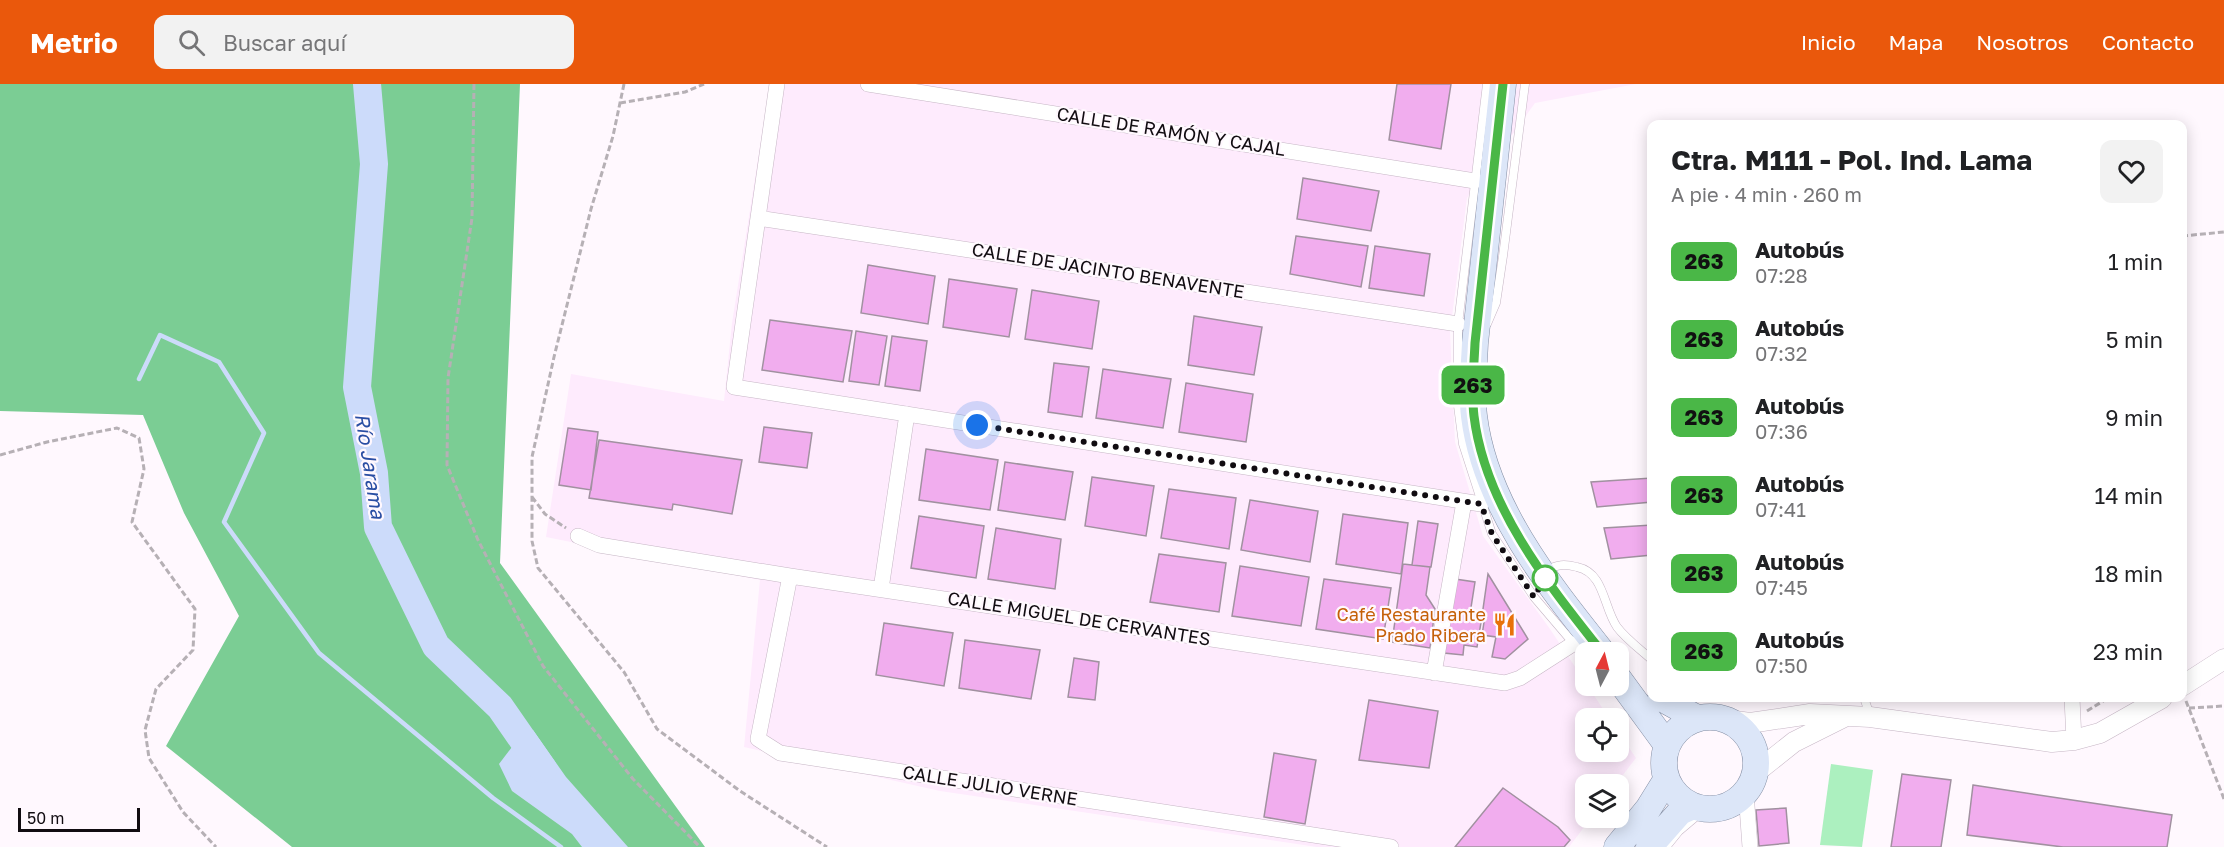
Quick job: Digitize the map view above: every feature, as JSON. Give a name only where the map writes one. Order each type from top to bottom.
[{"type":"main road","points":[[1503,84],[1475,343],[1474,416],[1484,459],[1514,529],[1541,573],[1594,642]]},
{"type":"main road","points":[[1629,675],[1647,687]]},
{"type":"main road","points":[[1628,696],[1664,758],[1676,796],[1698,808]]},
{"type":"main road","points":[[1667,702],[1697,718]]},
{"type":"main road","points":[[1617,847],[1648,809],[1670,738],[1682,726],[1697,718],[1713,717],[1728,720],[1742,729],[1752,743],[1757,759],[1751,783],[1736,803],[1721,808],[1698,808],[1680,812],[1649,847]]},
{"type":"street","points":[[777,84],[734,387],[1481,504]]},
{"type":"street","name":"CALLE DE RAMÓN Y CAJAL","points":[[868,84],[1475,181]]},
{"type":"street","name":"CALLE DE JACINTO BENAVENTE","points":[[758,218],[1458,324]]},
{"type":"street","points":[[881,589],[907,414]]},
{"type":"street","points":[[1434,673],[1464,502]]},
{"type":"street","name":"CALLE MIGUEL DE CERVANTES","points":[[578,536],[599,545],[790,576],[1505,683],[1520,678],[1573,644]]},
{"type":"street","name":"CALLE JULIO VERNE","points":[[790,576],[758,739],[780,753],[1391,847]]},
{"type":"street","points":[[2187,690],[2224,659]]},
{"type":"street","points":[[2072,702],[2074,740]]},
{"type":"street","points":[[1728,720],[1750,723],[1810,714],[1870,717],[2052,742],[2074,740],[2100,733],[2156,702]]},
{"type":"street","points":[[1750,847],[1751,783],[1794,742],[1845,716]]},
{"type":"lane","points":[[1487,84],[1458,324],[1458,406],[1463,444],[1492,534],[1534,597],[1573,644]]},
{"type":"lane","points":[[1475,343],[1486,328],[1496,303],[1525,84]]},
{"type":"lane","points":[[1541,573],[1556,565],[1585,568],[1594,574],[1617,627],[1647,655]]},
{"type":"lane","points":[[1865,702],[1870,717]]},
{"type":"lane","points":[[1631,712],[1644,729]]},
{"type":"lane","points":[[1666,847],[1698,808]]},
{"type":"path","points":[[474,84],[472,218],[448,378],[447,465],[478,540],[543,666],[633,779],[700,847]]},
{"type":"path","points":[[624,84],[614,136],[591,209],[532,457],[532,541],[538,568],[624,672],[657,729],[740,791],[827,847]]},
{"type":"path","points":[[620,103],[686,92],[704,84]]},
{"type":"path","points":[[2187,236],[2224,232]]},
{"type":"path","points":[[0,455],[47,442],[117,428],[139,438],[144,469],[132,522],[195,609],[193,650],[156,689],[145,730],[149,758],[183,812],[216,847]]},
{"type":"path","points":[[532,497],[545,514],[578,536]]},
{"type":"path","points":[[2073,719],[2101,702]]},
{"type":"path","points":[[2187,702],[2224,799]]},
{"type":"path","points":[[2189,708],[2224,706]]},
{"type":"shaded area","points":[[770,84],[1636,84],[1535,103],[1467,198],[1450,333],[1455,442],[1483,536],[1575,667],[1575,696],[1594,696],[1602,708],[1575,708],[1575,762],[1629,762],[1629,748],[1636,758],[1624,774],[1575,774],[1575,828],[1583,828],[1569,847],[1317,847],[940,791],[744,747],[760,580],[546,537],[571,374],[724,401],[732,323]]},
{"type":"green space","points":[[0,84],[520,84],[500,563],[705,847],[292,847],[166,746],[239,616],[184,513],[143,415],[0,411]]},
{"type":"green space","points":[[1831,764],[1873,770],[1862,847],[1820,845]]},
{"type":"water","points":[[533,730],[566,777],[628,847],[582,847],[572,834],[512,791],[499,764],[515,743]]},
{"type":"building","points":[[1397,84],[1451,84],[1441,149],[1389,140]]},
{"type":"building","points":[[1303,178],[1379,191],[1371,231],[1297,219]]},
{"type":"building","points":[[1296,236],[1368,246],[1361,287],[1290,274]]},
{"type":"building","points":[[1375,246],[1430,254],[1424,296],[1369,288]]},
{"type":"building","points":[[868,265],[935,276],[928,324],[861,313]]},
{"type":"building","points":[[949,279],[1017,289],[1009,337],[943,327]]},
{"type":"building","points":[[1032,290],[1099,301],[1092,349],[1025,339]]},
{"type":"building","points":[[1194,316],[1262,327],[1254,375],[1188,365]]},
{"type":"building","points":[[770,320],[852,331],[843,382],[762,370]]},
{"type":"building","points":[[856,331],[887,336],[879,385],[849,381]]},
{"type":"building","points":[[892,336],[927,341],[920,391],[885,386]]},
{"type":"building","points":[[1054,363],[1089,367],[1082,417],[1048,412]]},
{"type":"building","points":[[1103,369],[1171,379],[1163,428],[1096,418]]},
{"type":"building","points":[[1186,383],[1253,394],[1246,442],[1179,432]]},
{"type":"building","points":[[764,427],[812,433],[807,468],[759,462]]},
{"type":"building","points":[[568,428],[598,432],[591,490],[559,485]]},
{"type":"building","points":[[599,440],[742,460],[732,514],[673,504],[672,510],[589,498]]},
{"type":"building","points":[[926,449],[998,460],[990,510],[919,500]]},
{"type":"building","points":[[1005,462],[1073,472],[1065,520],[998,510]]},
{"type":"building","points":[[1092,477],[1154,486],[1146,536],[1085,526]]},
{"type":"building","points":[[1647,478],[1647,502],[1597,507],[1591,482]]},
{"type":"building","points":[[1169,489],[1236,498],[1229,549],[1161,538]]},
{"type":"building","points":[[1250,500],[1318,511],[1310,562],[1241,550]]},
{"type":"building","points":[[1343,514],[1408,523],[1401,574],[1336,564]]},
{"type":"building","points":[[919,516],[984,526],[976,578],[911,568]]},
{"type":"building","points":[[1418,521],[1438,524],[1431,567],[1412,565]]},
{"type":"building","points":[[1647,525],[1647,555],[1611,559],[1604,528]]},
{"type":"building","points":[[996,528],[1061,539],[1055,589],[988,579]]},
{"type":"building","points":[[1159,554],[1226,563],[1219,612],[1150,602]]},
{"type":"building","points":[[1403,564],[1430,567],[1426,595],[1435,609],[1430,648],[1392,642]]},
{"type":"building","points":[[1240,566],[1309,577],[1301,626],[1232,616]]},
{"type":"building","points":[[1488,574],[1528,639],[1505,659],[1492,657],[1496,637],[1482,635],[1485,616],[1482,616]]},
{"type":"building","points":[[1324,579],[1391,588],[1383,639],[1316,629]]},
{"type":"building","points":[[1455,579],[1475,582],[1470,614],[1482,616],[1477,647],[1464,645],[1463,655],[1444,653]]},
{"type":"building","points":[[884,623],[953,633],[944,686],[876,675]]},
{"type":"building","points":[[965,640],[1040,650],[1031,699],[959,688]]},
{"type":"building","points":[[1074,658],[1099,662],[1095,700],[1068,697]]},
{"type":"building","points":[[1369,700],[1438,711],[1429,768],[1359,760]]},
{"type":"building","points":[[1274,753],[1316,760],[1305,824],[1264,817]]},
{"type":"building","points":[[1902,774],[1951,780],[1941,847],[1891,847]]},
{"type":"building","points":[[1973,785],[2172,815],[2167,847],[2063,847],[1967,835]]},
{"type":"building","points":[[1503,788],[1558,827],[1570,840],[1564,847],[1455,847]]},
{"type":"building","points":[[1786,808],[1789,843],[1759,846],[1756,810]]},
{"type":"waterway","name":"Río Jarama","points":[[367,84],[374,164],[357,387],[374,473],[378,527],[436,646],[500,707],[543,769]]},
{"type":"waterway","points":[[139,379],[160,335],[219,362],[264,433],[224,522],[319,653],[493,798],[561,847]]},
{"type":"bus line","name":"263","points":[[1503,84],[1475,343],[1474,416],[1484,459],[1514,529],[1532,560],[1594,642]]},
{"type":"place","name":"Café Restaurante Prado Ribera","points":[[1504,625]]},
{"type":"route","points":[[977,425],[1481,504],[1492,534],[1534,597],[1545,578]]}]
